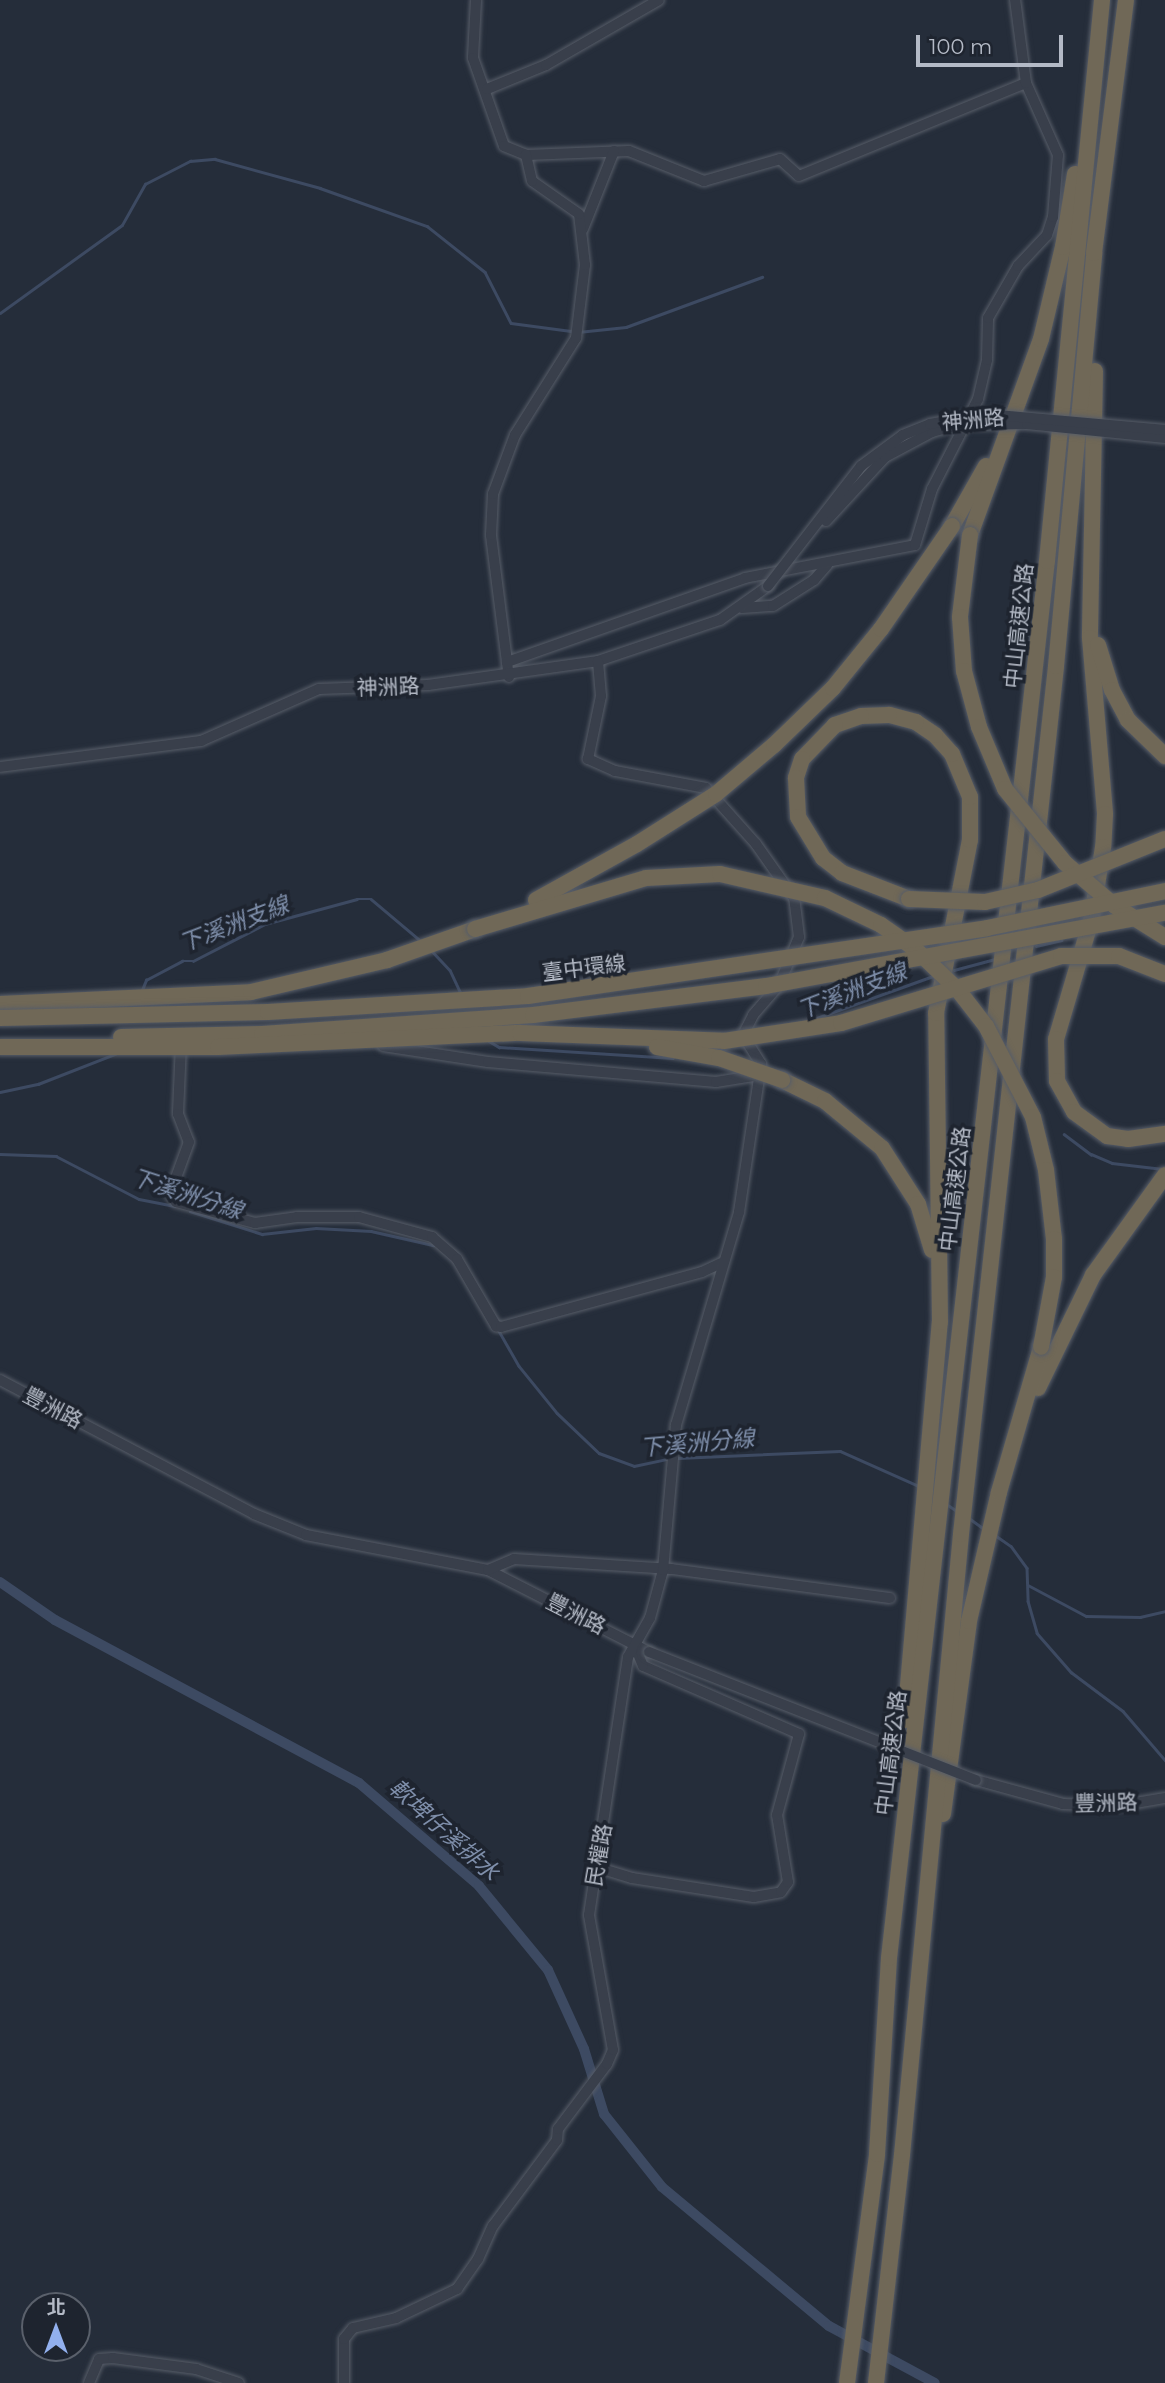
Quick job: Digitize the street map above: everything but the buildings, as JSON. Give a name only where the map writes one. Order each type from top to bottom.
[{"type":"highway","name":"中山高速公路","points":[[847,2383],[877,2154],[889,1958],[936,1477],[1047,561],[1102,0]]},
{"type":"highway","name":"中山高速公路","points":[[876,2383],[961,1534],[1056,666],[1094,253],[1126,0]]},
{"type":"highway","points":[[1096,44],[1063,247],[1024,388],[970,534],[961,587],[961,645],[971,697],[990,757],[1005,789],[1055,853],[1115,906],[1165,937]]},
{"type":"highway","points":[[1094,253],[1093,598],[1090,638],[1105,814],[1101,870],[1055,1057],[1063,1098],[1088,1125],[1107,1136],[1128,1139],[1165,1134]]},
{"type":"highway","points":[[475,929],[637,844],[716,794],[774,745],[833,688],[881,629],[952,526],[1024,388]]},
{"type":"highway","points":[[1093,598],[1099,650],[1112,690],[1128,720],[1159,752]]},
{"type":"highway","points":[[936,1477],[940,1322],[936,1013],[970,840],[970,797],[952,754],[916,722],[889,715],[861,716],[835,725],[817,739],[796,778],[798,817],[823,858],[870,887],[909,899],[985,902],[1038,890],[1165,839]]},
{"type":"highway","points":[[0,1004],[251,992],[375,964],[475,929],[646,878],[720,874],[825,898],[881,925],[913,947],[958,990],[986,1026],[1033,1117],[1046,1170],[1054,1239],[1049,1345]]},
{"type":"highway","name":"臺中環線","points":[[0,1018],[268,1012],[528,996],[987,928],[1165,891]]},
{"type":"highway","name":"臺中環線","points":[[0,1042],[262,1034],[533,1014],[766,986],[1165,913]]},
{"type":"highway","points":[[0,1042],[218,1047],[458,1034],[724,1041],[841,1023],[1061,956],[1119,956],[1165,974]]},
{"type":"highway","points":[[575,1036],[719,1058],[782,1080],[825,1101],[865,1130],[902,1173],[929,1232],[940,1322]]},
{"type":"highway","points":[[922,1923],[941,1831],[969,1621],[999,1492],[1049,1345],[1114,1244],[1165,1175]]},
{"type":"street","points":[[476,0],[473,58],[487,89],[504,146],[526,155],[629,151],[704,181],[780,159],[799,176],[1026,83]]},
{"type":"street","points":[[487,89],[546,65],[659,0]]},
{"type":"street","points":[[507,662],[745,578],[801,564],[827,565],[915,545],[932,489],[978,399],[987,360],[988,318],[1018,266],[1047,235],[1053,217],[1058,155],[1026,83],[1016,0]]},
{"type":"street","points":[[583,229],[614,151]]},
{"type":"street","points":[[509,677],[491,504],[498,473],[514,435],[576,338],[585,265],[583,229],[579,214],[532,181],[526,155]]},
{"type":"street","name":"神洲路","points":[[768,586],[862,466],[903,435],[930,424],[986,414],[1165,430]]},
{"type":"street","name":"神洲路","points":[[0,767],[201,741],[319,689],[509,677],[598,661],[713,623],[742,608],[768,586],[885,457],[932,432],[987,423],[1165,438]]},
{"type":"street","points":[[742,608],[773,606],[814,580],[827,565]]},
{"type":"street","points":[[0,1042],[361,1044],[488,1062],[716,1082],[759,1075],[761,1064],[743,1035],[753,1014],[779,985],[799,937],[794,898],[756,844],[705,788],[615,771],[588,759],[601,696],[598,661]]},
{"type":"street","points":[[181,1044],[178,1114],[189,1150],[170,1194],[176,1202],[255,1223],[297,1217],[359,1217],[432,1237],[457,1259],[496,1326],[501,1327],[702,1272],[723,1262]]},
{"type":"street","name":"民權路","points":[[344,2383],[344,2339],[353,2328],[396,2318],[457,2289],[478,2259],[493,2226],[557,2140],[558,2129],[607,2064],[613,2050],[589,1915],[596,1867],[616,1759],[628,1657],[650,1618],[663,1570],[673,1441],[695,1369],[694,1355],[717,1299],[723,1262],[739,1212],[759,1075]]},
{"type":"street","name":"豐洲路","points":[[0,1380],[254,1514],[306,1535],[488,1570],[635,1646],[976,1780],[1063,1804],[1118,1806],[1165,1798]]},
{"type":"street","points":[[488,1570],[514,1559],[663,1570],[890,1598]]},
{"type":"street","points":[[596,1867],[632,1878],[754,1897],[781,1892],[789,1882],[777,1815],[799,1734],[643,1666],[635,1646]]},
{"type":"street","points":[[89,2383],[99,2358],[196,2370],[239,2383]]},
{"type":"waterway","points":[[0,313],[122,225],[145,184],[190,161],[215,159],[320,188],[427,226],[485,272],[511,323],[572,331]]},
{"type":"waterway","points":[[578,332],[626,327],[762,277]]},
{"type":"waterway","name":"下溪洲支線","points":[[142,990],[146,980],[182,961],[193,961],[265,924],[357,899],[371,899],[422,942]]},
{"type":"waterway","name":"下溪洲支線","points":[[1036,946],[1061,940]]},
{"type":"waterway","name":"下溪洲支線","points":[[432,951],[450,970],[461,994]]},
{"type":"waterway","name":"下溪洲支線","points":[[954,970],[995,959]]},
{"type":"waterway","name":"下溪洲支線","points":[[811,1020],[933,976]]},
{"type":"waterway","name":"下溪洲支線","points":[[489,1041],[499,1047],[673,1058]]},
{"type":"waterway","name":"下溪洲支線","points":[[0,1092],[38,1084],[115,1054]]},
{"type":"waterway","points":[[1064,1134],[1091,1154],[1112,1163],[1163,1169]]},
{"type":"waterway","name":"下溪洲分線","points":[[0,1154],[56,1156],[139,1199],[174,1206]]},
{"type":"waterway","name":"下溪洲分線","points":[[190,1211],[262,1234],[316,1228],[371,1231],[433,1245]]},
{"type":"waterway","name":"下溪洲分線","points":[[499,1331],[519,1366],[557,1413],[599,1453],[634,1466],[668,1459]]},
{"type":"waterway","name":"下溪洲分線","points":[[678,1458],[840,1451],[919,1486]]},
{"type":"waterway","name":"下溪洲分線","points":[[945,1503],[957,1511]]},
{"type":"waterway","name":"下溪洲分線","points":[[969,1518],[983,1528]]},
{"type":"waterway","name":"下溪洲分線","points":[[995,1535],[1011,1546],[1027,1568],[1028,1601],[1037,1633],[1071,1672],[1123,1711],[1165,1760]]},
{"type":"waterway","name":"軟埤仔溪排水","points":[[0,1582],[55,1620],[359,1783],[479,1886],[548,1970],[584,2049],[604,2114],[662,2187],[829,2326],[935,2383]]},
{"type":"waterway","points":[[1028,1585],[1086,1616],[1140,1617],[1165,1611]]}]
